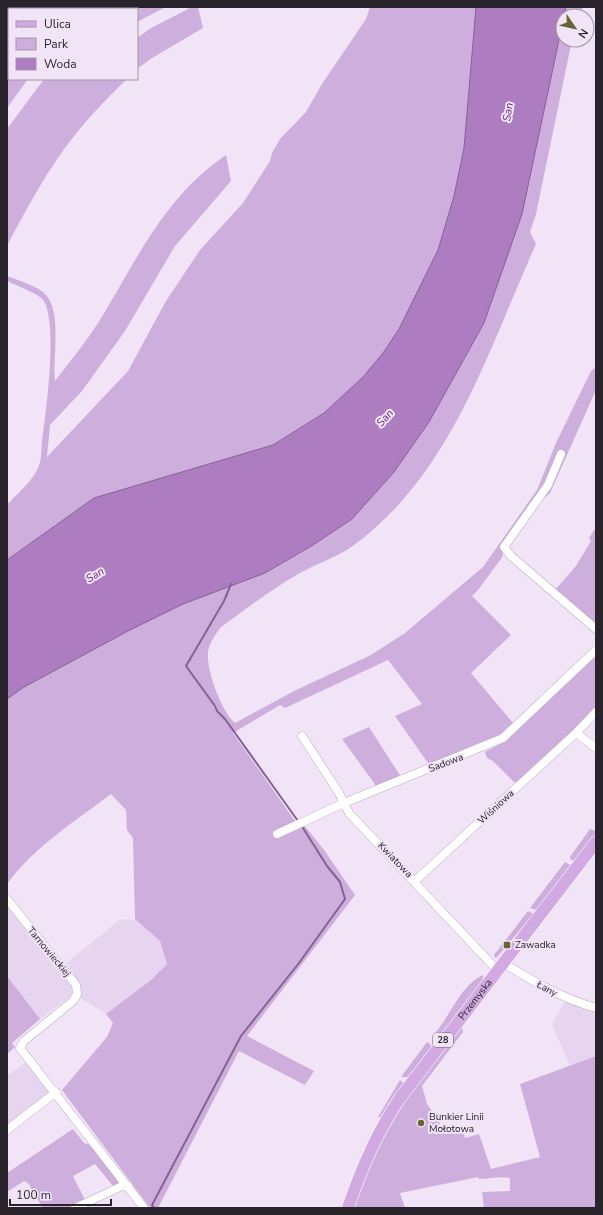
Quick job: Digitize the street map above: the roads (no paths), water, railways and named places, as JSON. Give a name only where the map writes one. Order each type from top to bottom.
[{"type":"main road","name":"Przemyska","points":[[348,1208],[367,1157],[390,1112],[499,966],[596,842]]},
{"type":"street","points":[[561,454],[548,485],[504,547],[511,556],[596,629]]},
{"type":"street","name":"Sadowa","points":[[344,803],[503,738],[596,650]]},
{"type":"street","name":"Wiśniowa","points":[[415,881],[576,733],[596,712]]},
{"type":"street","points":[[576,733],[596,748]]},
{"type":"street","points":[[277,834],[344,803],[339,792],[302,736]]},
{"type":"street","name":"Kwiatowa","points":[[344,803],[349,813],[499,966]]},
{"type":"street","name":"Tarnowieckiej","points":[[7,899],[76,985],[78,994],[73,1001],[24,1041],[20,1048],[56,1092],[144,1208]]},
{"type":"street","name":"Łany","points":[[499,966],[567,999],[596,1008]]},
{"type":"street","points":[[7,1130],[56,1092]]},
{"type":"street","points":[[75,1208],[122,1186],[128,1186]]},
{"type":"water","name":"San","points":[[476,7],[566,7],[555,8],[555,48],[557,48],[522,214],[484,323],[429,422],[394,472],[352,519],[313,545],[265,573],[183,604],[128,631],[24,687],[7,699],[7,560],[94,498],[273,445],[324,413],[363,377],[383,353],[399,329],[438,250],[454,196],[464,148]]},
{"type":"waterway","points":[[231,584],[224,601],[186,666],[217,711],[225,719],[298,821]]},
{"type":"waterway","points":[[154,1208],[152,1205],[241,1036],[299,963],[345,899],[340,882],[327,866],[303,828]]},
{"type":"place","name":"Zawadka","points":[[507,945]]},
{"type":"place","name":"Bunkier Linii Mołotowa","points":[[421,1123]]}]
